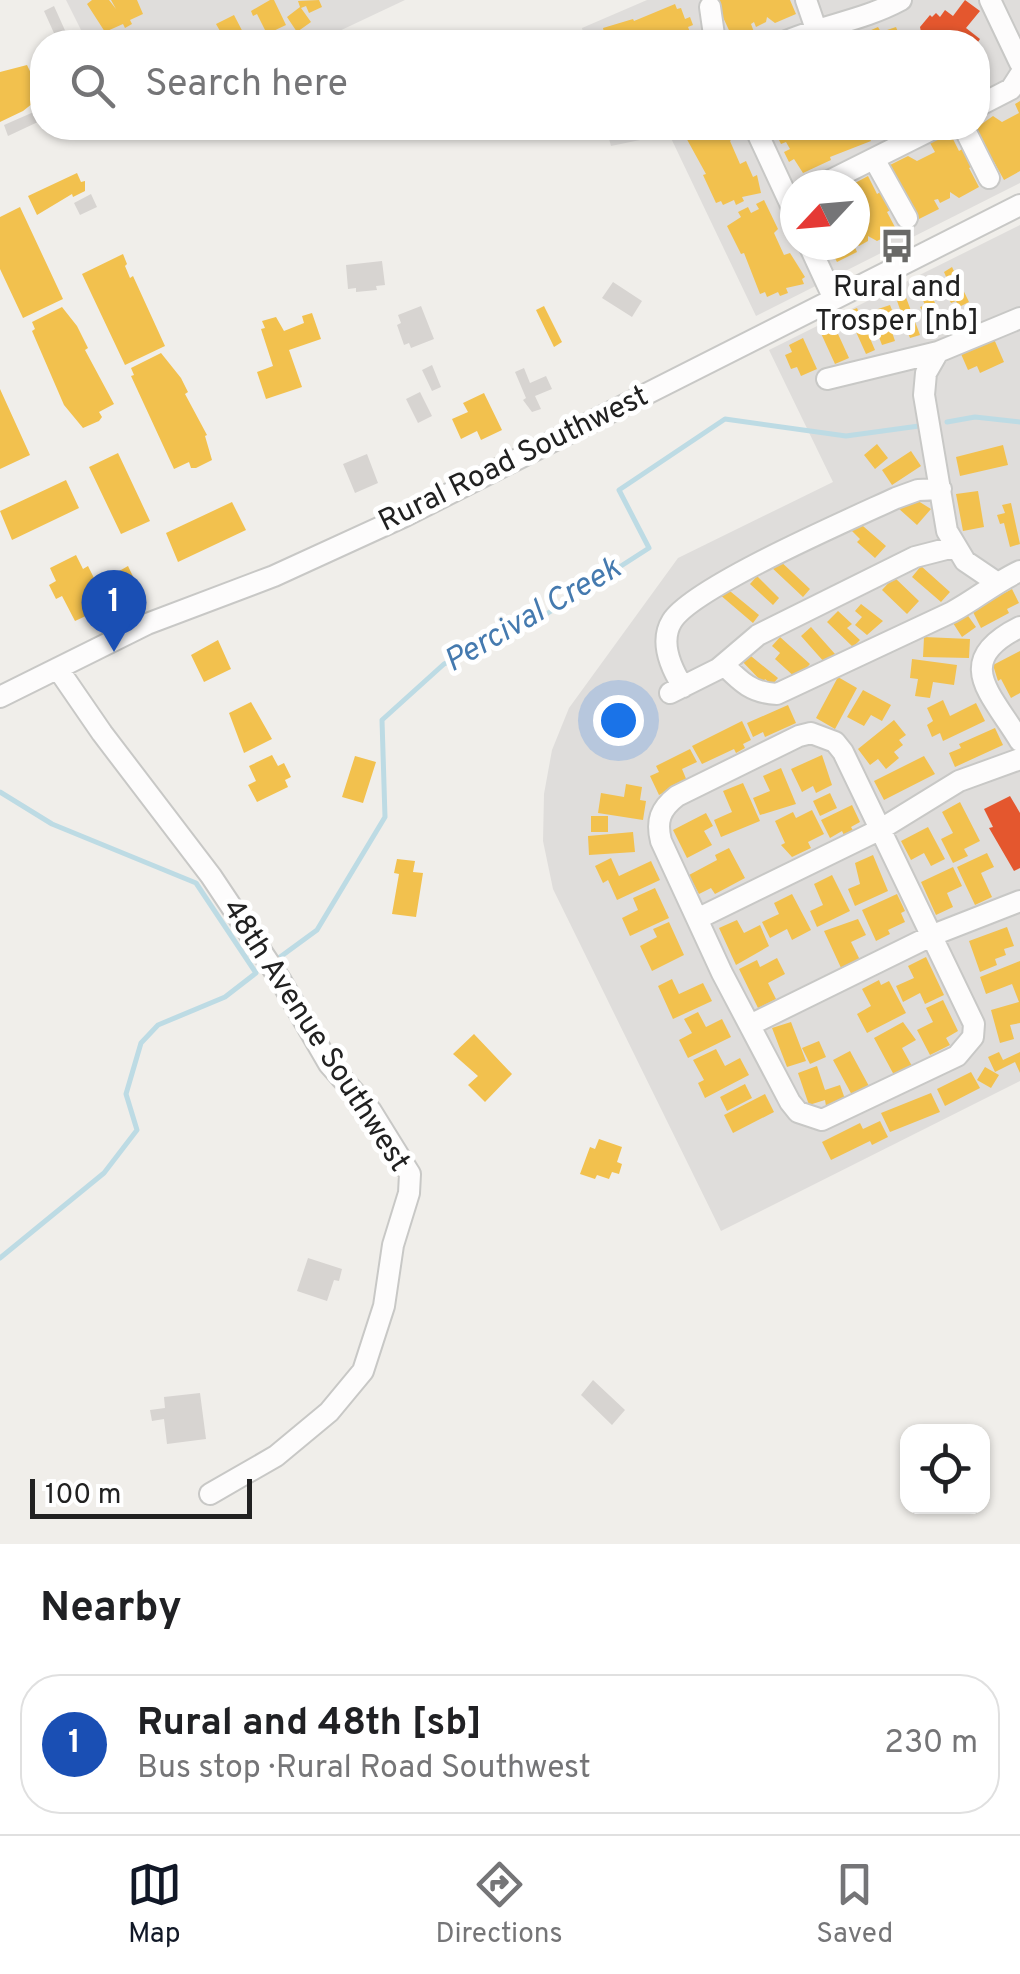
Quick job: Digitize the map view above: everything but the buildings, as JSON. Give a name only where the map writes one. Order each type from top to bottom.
[{"type":"street","points":[[806,0],[816,28]]},
{"type":"street","points":[[849,30],[901,0]]},
{"type":"street","points":[[990,0],[1015,36],[1020,63]]},
{"type":"street","points":[[710,7],[713,30]]},
{"type":"street","points":[[811,30],[825,30]]},
{"type":"street","points":[[990,100],[1012,89],[1020,79]]},
{"type":"street","points":[[767,140],[780,172]]},
{"type":"street","points":[[850,170],[911,140]]},
{"type":"street","points":[[970,140],[990,178]]},
{"type":"street","points":[[874,158],[907,218]]},
{"type":"street","name":"Rural Road Southwest","points":[[0,697],[147,624],[274,576],[405,516],[1020,205]]},
{"type":"street","points":[[816,260],[834,299]]},
{"type":"street","points":[[827,378],[938,352],[1020,318]]},
{"type":"street","points":[[938,352],[926,373],[924,395],[948,530],[954,547],[975,569],[996,582]]},
{"type":"street","points":[[942,489],[918,490],[896,498],[738,575],[684,608],[666,636],[677,690],[724,665],[758,635],[915,557],[954,547]]},
{"type":"street","points":[[724,665],[747,687],[777,694],[952,612],[1020,571]]},
{"type":"street","points":[[1020,626],[989,644],[981,668],[984,681],[1020,741]]},
{"type":"street","name":"48th Avenue Southwest","points":[[58,668],[210,876],[281,981],[330,1064],[371,1111],[410,1174],[410,1194],[393,1246],[384,1306],[363,1370],[329,1412],[276,1456],[210,1494]]},
{"type":"street","points":[[811,733],[835,742],[881,829],[971,1012],[973,1037],[957,1056],[835,1116],[810,1118],[798,1112],[698,920],[661,841],[660,815],[677,796],[811,733]]},
{"type":"street","points":[[698,920],[881,829],[959,780],[1020,759]]},
{"type":"street","points":[[750,1025],[933,934],[1020,901]]},
{"type":"shaded area","points":[[66,0],[405,0],[341,30],[81,30]]},
{"type":"shaded area","points":[[647,0],[1020,0],[1020,183],[870,259],[870,170],[780,170],[780,260],[867,260],[756,316],[672,140],[990,140],[990,30],[582,28]]},
{"type":"shaded area","points":[[609,140],[640,140],[611,146]]},
{"type":"shaded area","points":[[1020,225],[1020,1081],[721,1231],[553,889],[543,841],[544,794],[552,750],[569,708],[678,558],[833,482],[769,350]]},
{"type":"waterway","name":"Percival Creek","points":[[947,422],[975,417],[1020,422]]},
{"type":"waterway","name":"Percival Creek","points":[[276,960],[317,930],[385,817],[382,720],[444,664],[534,622],[649,548],[619,490],[725,419],[846,436],[919,426]]},
{"type":"waterway","name":"Percival Creek","points":[[0,792],[52,824],[196,883],[256,973],[225,997],[158,1025],[141,1043],[126,1094],[137,1130],[104,1173],[0,1258]]},
{"type":"place","name":"Rural and Trosper [nb]","points":[[897,246]]},
{"type":"place","name":"Rural and 48th [sb]","points":[[114,652]]}]
